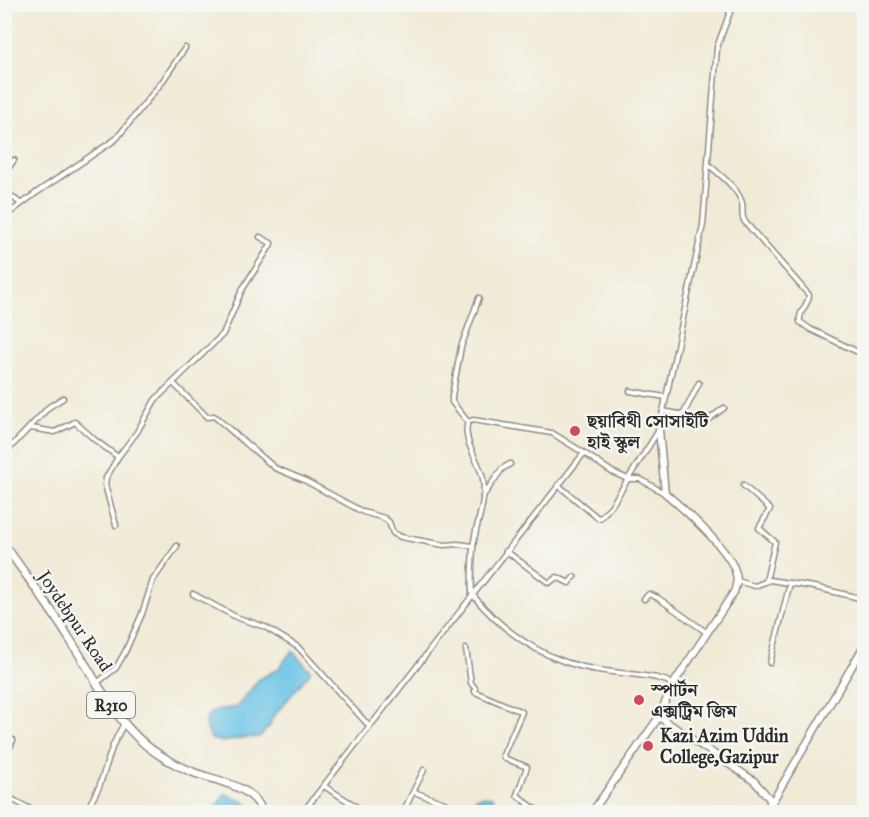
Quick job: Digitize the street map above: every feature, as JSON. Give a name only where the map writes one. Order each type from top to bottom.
[{"type":"main road","points":[[592,813],[659,717],[672,686],[734,592],[737,580],[731,561],[691,516],[665,493],[659,430]]},
{"type":"main road","name":"Joydebpur Road","points":[[4,544],[65,631],[111,705],[134,735],[157,754],[192,772],[240,789],[250,795],[260,803],[262,813]]},
{"type":"main road","points":[[771,804],[864,646]]},
{"type":"main road","points":[[659,717],[742,771],[759,786],[771,804],[772,813]]},
{"type":"street","points":[[558,485],[600,518],[612,505],[659,430],[703,225],[717,47],[733,4]]},
{"type":"street","points":[[4,217],[105,148],[124,131],[185,48]]},
{"type":"street","points":[[4,175],[14,160]]},
{"type":"street","points":[[709,165],[731,186],[741,200],[741,217],[809,294],[809,299],[800,313],[800,322],[864,355]]},
{"type":"street","points":[[4,190],[21,204]]},
{"type":"street","points":[[116,525],[105,485],[106,478],[117,457],[137,432],[155,400],[223,334],[242,290],[270,246],[271,243],[260,237]]},
{"type":"street","points":[[468,422],[452,402],[452,396],[461,347],[479,298]]},
{"type":"street","points":[[173,383],[207,417],[218,418],[275,468],[304,480],[363,512],[387,520],[393,533],[423,542],[473,546]]},
{"type":"street","points":[[683,415],[699,383]]},
{"type":"street","points":[[630,390],[665,397]]},
{"type":"street","points":[[4,454],[50,407],[63,398]]},
{"type":"street","points":[[663,411],[683,415],[701,425],[724,408]]},
{"type":"street","points":[[468,422],[473,420],[552,433],[612,472],[628,479],[640,479],[665,493]]},
{"type":"street","points":[[31,428],[55,432],[75,422],[117,457]]},
{"type":"street","points":[[468,422],[466,428],[483,479],[483,496],[473,546],[472,594],[491,615],[521,640],[547,656],[585,668],[657,678],[669,682],[672,686]]},
{"type":"street","points":[[303,813],[506,550],[584,453]]},
{"type":"street","points":[[483,496],[502,469],[510,464]]},
{"type":"street","points":[[743,485],[770,509],[759,528],[775,542],[766,581]]},
{"type":"street","points":[[98,682],[116,668],[142,614],[153,580],[177,546]]},
{"type":"street","points":[[506,550],[549,583],[557,577],[569,584],[574,577]]},
{"type":"street","points":[[737,580],[755,586],[766,581],[790,583],[851,594],[864,599]]},
{"type":"street","points":[[770,663],[790,583]]},
{"type":"street","points":[[193,594],[236,617],[265,627],[298,647],[370,727]]},
{"type":"street","points":[[644,599],[649,594],[658,598],[706,632]]},
{"type":"street","points":[[466,649],[475,693],[522,712],[503,755],[504,758],[527,767],[517,795],[538,813]]},
{"type":"street","points":[[88,812],[113,745],[124,723]]},
{"type":"street","points":[[4,760],[13,740]]},
{"type":"street","points":[[403,813],[424,770]]},
{"type":"street","points":[[324,786],[365,813]]},
{"type":"street","points":[[414,792],[447,804]]},
{"type":"street","points":[[4,795],[36,813]]},
{"type":"street","points":[[141,808],[150,813]]},
{"type":"water","points":[[292,651],[310,670],[309,674],[272,718],[270,726],[259,737],[224,742],[211,739],[205,724],[208,716],[213,711],[237,707],[259,679],[278,669]]},
{"type":"water","points":[[225,794],[254,807],[258,812],[212,812]]},
{"type":"water","points":[[492,797],[496,803],[496,812],[471,812],[476,798]]},
{"type":"place","name":"ছয়াবিথী সোসাইটি হাই স্কুল","points":[[575,431]]},
{"type":"place","name":"স্পার্টন এক্সট্রিম জিম","points":[[639,700]]},
{"type":"place","name":"Kazi Azim Uddin College,Gazipur","points":[[648,746]]}]
